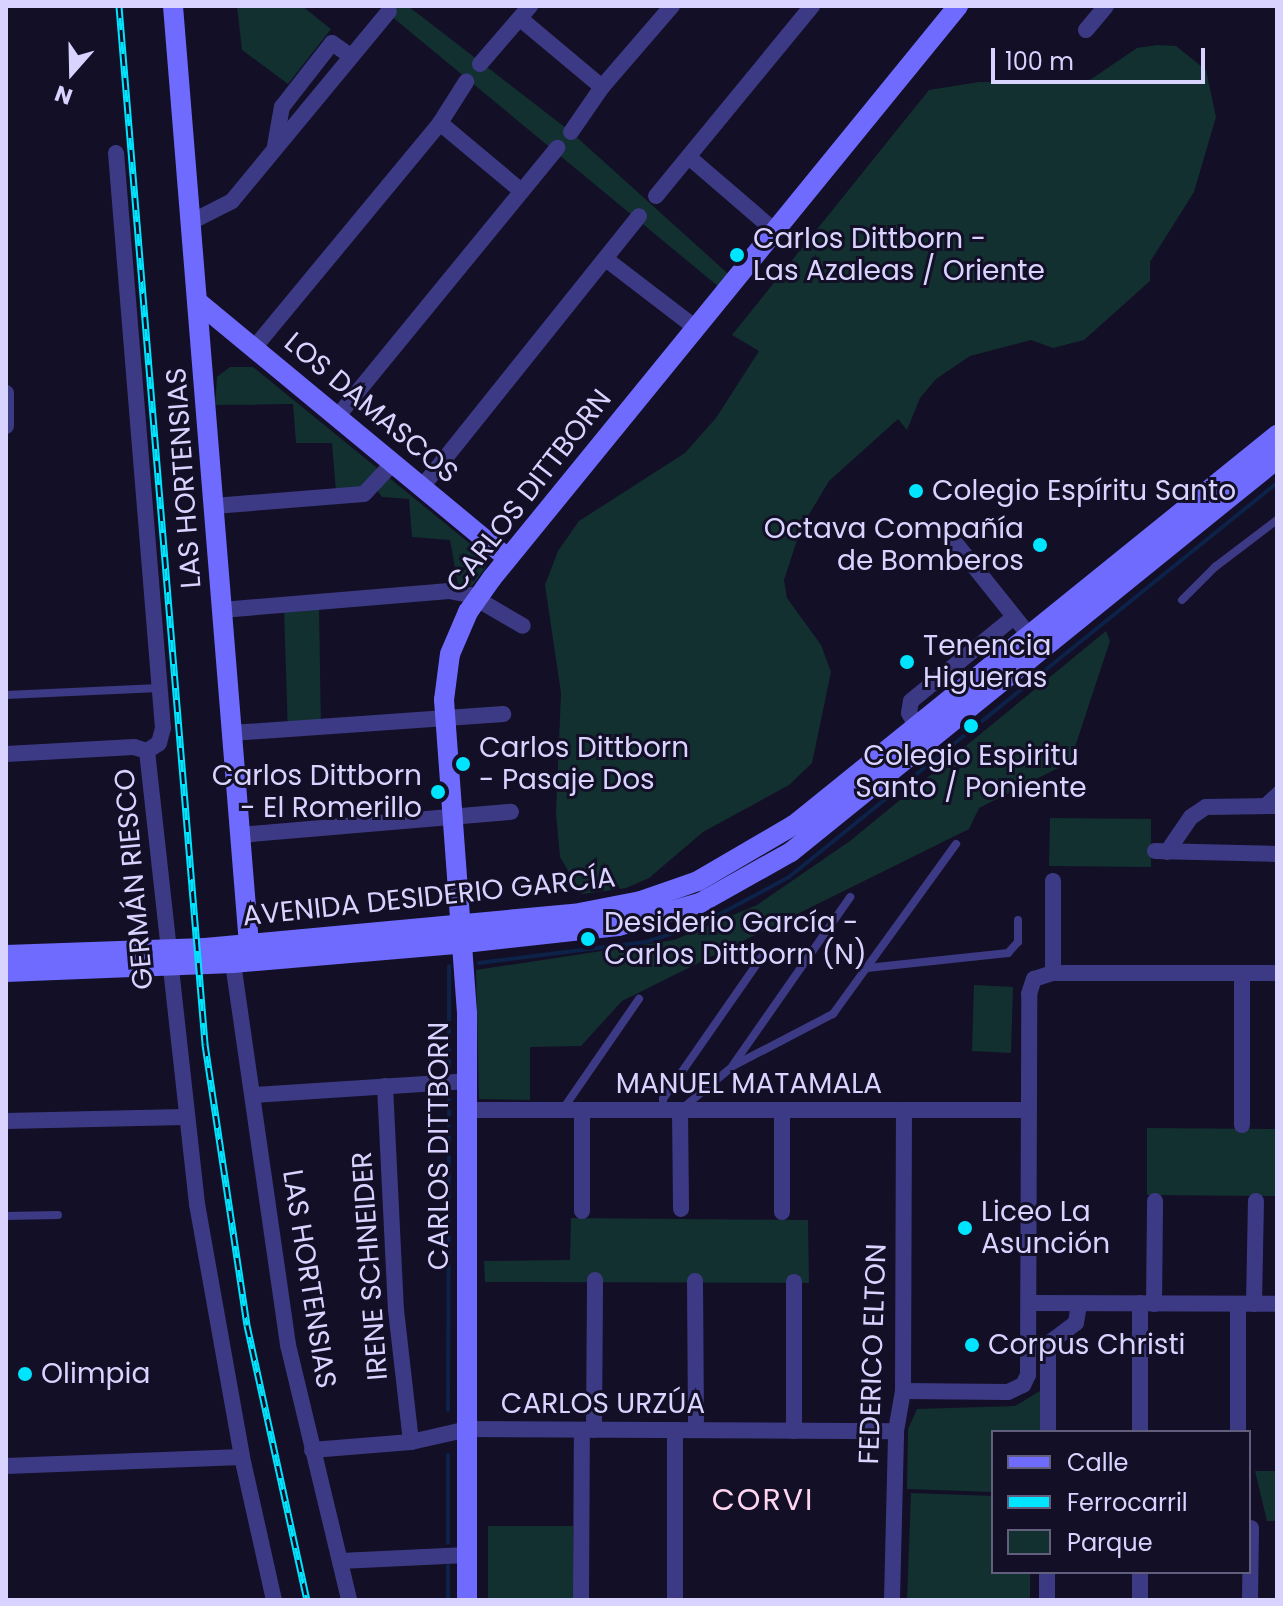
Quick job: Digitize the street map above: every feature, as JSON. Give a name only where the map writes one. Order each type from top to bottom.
[{"type":"street","name":"LAS HORTENSIAS","points":[[173,6],[249,945]]},
{"type":"street","points":[[571,132],[602,87],[672,6]]},
{"type":"street","points":[[656,196],[812,6]]},
{"type":"street","name":"CARLOS DITTBORN","points":[[467,1600],[468,1081],[463,934],[445,718],[450,654],[477,599],[508,558],[958,6]]},
{"type":"street","points":[[1086,30],[1106,6]]},
{"type":"street","points":[[191,222],[232,201],[349,55],[389,11]]},
{"type":"street","points":[[480,64],[527,13],[602,87]]},
{"type":"street","points":[[254,348],[440,123],[466,82]]},
{"type":"street","points":[[440,123],[519,189]]},
{"type":"street","points":[[337,417],[519,189],[557,148]]},
{"type":"street","name":"GERMÁN RIESCO","points":[[116,153],[163,733],[147,751],[153,762],[167,958],[184,1117],[242,1457],[274,1600]]},
{"type":"street","points":[[690,158],[775,231]]},
{"type":"street","points":[[422,487],[607,260],[639,216]]},
{"type":"street","points":[[607,260],[696,328]]},
{"type":"street","name":"LOS DAMASCOS","points":[[198,302],[508,558]]},
{"type":"street","points":[[6,393],[6,426]]},
{"type":"street","name":"AVENIDA DESIDERIO GARCÍA","points":[[1097,593],[1277,435]]},
{"type":"street","name":"AVENIDA DESIDERIO GARCÍA","points":[[6,955],[47,962],[167,958],[233,963],[644,911],[747,857],[880,768],[1097,593],[1277,459]]},
{"type":"street","points":[[214,506],[364,494],[393,463]]},
{"type":"street","points":[[957,545],[1035,643]]},
{"type":"street","points":[[222,610],[449,591],[477,599],[523,626]]},
{"type":"street","points":[[922,734],[909,713],[911,701],[1014,617]]},
{"type":"street","points":[[232,733],[503,714]]},
{"type":"street","points":[[6,754],[139,747],[147,751]]},
{"type":"street","points":[[1269,806],[1212,805],[1191,817],[1161,852],[1277,854]]},
{"type":"street","points":[[240,835],[511,812]]},
{"type":"street","points":[[1053,881],[1053,973]]},
{"type":"street","name":"AVENIDA DESIDERIO GARCÍA","points":[[167,958],[249,945],[463,934]]},
{"type":"street","name":"AVENIDA DESIDERIO GARCÍA","points":[[6,972],[47,962]]},
{"type":"street","name":"LAS HORTENSIAS","points":[[233,963],[288,1345],[349,1600]]},
{"type":"street","points":[[903,1391],[1008,1392],[1023,1385],[1029,1369],[1029,994],[1034,979],[1053,973],[1277,973]]},
{"type":"street","points":[[1242,973],[1242,1125]]},
{"type":"street","points":[[253,1095],[468,1081]]},
{"type":"street","name":"IRENE SCHNEIDER","points":[[385,1086],[396,1310],[411,1442]]},
{"type":"street","name":"MANUEL MATAMALA","points":[[468,1110],[1029,1110]]},
{"type":"street","points":[[582,1110],[582,1211]]},
{"type":"street","points":[[672,1110],[681,1209]]},
{"type":"street","points":[[782,1110],[782,1212]]},
{"type":"street","name":"FEDERICO ELTON","points":[[892,1600],[896,1431],[903,1391],[904,1110]]},
{"type":"street","points":[[6,1121],[184,1117]]},
{"type":"street","points":[[1140,1430],[1155,1201]]},
{"type":"street","points":[[1238,1430],[1256,1201]]},
{"type":"street","points":[[581,1600],[595,1280]]},
{"type":"street","points":[[695,1281],[696,1430]]},
{"type":"street","points":[[794,1282],[794,1431]]},
{"type":"street","points":[[1029,1303],[1277,1304]]},
{"type":"street","points":[[1048,1430],[1048,1344],[1076,1323],[1079,1303]]},
{"type":"street","name":"CARLOS URZÚA","points":[[312,1450],[411,1442],[468,1429],[896,1431]]},
{"type":"street","points":[[675,1430],[675,1600]]},
{"type":"street","points":[[6,1466],[242,1457]]},
{"type":"street","points":[[340,1561],[467,1555]]},
{"type":"street","points":[[1047,1574],[1047,1600]]},
{"type":"street","points":[[1140,1574],[1140,1600]]},
{"type":"street","points":[[1250,1574],[1250,1600]]},
{"type":"lane","points":[[1182,600],[1215,567],[1277,520]]},
{"type":"lane","points":[[6,695],[160,688]]},
{"type":"lane","points":[[1269,806],[1277,790]]},
{"type":"lane","points":[[763,955],[663,1099],[672,1110],[733,1066],[824,1022],[956,844]]},
{"type":"lane","points":[[733,1066],[850,897]]},
{"type":"lane","points":[[867,968],[1008,953],[1018,942],[1018,920]]},
{"type":"lane","points":[[563,1110],[639,999]]},
{"type":"lane","points":[[6,1216],[58,1215]]},
{"type":"green space","points":[[237,6],[302,6],[331,29],[288,84],[242,50]]},
{"type":"green space","points":[[379,6],[408,6],[571,132],[735,280],[725,292]]},
{"type":"green space","points":[[1176,46],[1206,70],[1216,117],[1194,192],[1150,262],[1150,281],[1084,340],[1053,348],[1031,340],[970,356],[936,379],[920,398],[907,430],[898,419],[829,481],[801,528],[784,580],[787,598],[821,645],[831,672],[812,763],[789,785],[703,832],[649,878],[626,888],[582,894],[560,857],[556,814],[561,693],[545,585],[558,551],[579,521],[685,453],[716,418],[759,351],[732,335],[929,90],[979,82],[1084,84],[1137,48]]},
{"type":"green space","points":[[230,367],[253,367],[479,551],[486,567],[472,586],[458,585],[450,540],[412,537],[409,499],[382,497],[376,489],[336,492],[332,443],[296,443],[293,404],[215,405],[217,377]]},
{"type":"green space","points":[[319,607],[321,733],[288,735],[284,609]]},
{"type":"green space","points":[[1106,631],[1110,641],[1070,762],[979,808],[969,829],[622,1001],[581,1046],[530,1047],[530,1100],[479,1099],[476,970],[674,940],[757,905],[850,841]]},
{"type":"green space","points":[[1050,818],[1151,819],[1151,867],[1049,866]]},
{"type":"green space","points":[[974,985],[1013,987],[1011,1053],[972,1051]]},
{"type":"green space","points":[[1147,1128],[1277,1129],[1277,1196],[1147,1195]]},
{"type":"green space","points":[[571,1218],[808,1220],[809,1283],[485,1282],[484,1261],[570,1260]]},
{"type":"green space","points":[[1043,1389],[1042,1430],[991,1430],[991,1492],[907,1489],[908,1429],[917,1409],[1015,1406]]},
{"type":"green space","points":[[1255,1471],[1277,1471],[1277,1521],[1267,1521]]},
{"type":"green space","points":[[911,1493],[991,1496],[991,1574],[1030,1574],[1030,1600],[907,1600]]},
{"type":"green space","points":[[488,1526],[573,1526],[573,1600],[488,1600]]},
{"type":"waterway","points":[[479,963],[646,942],[703,923],[789,877],[1277,483]]},
{"type":"waterway","points":[[449,966],[449,1070]]},
{"type":"waterway","points":[[448,1410],[449,1094]]},
{"type":"waterway","points":[[448,1455],[448,1543]]},
{"type":"waterway","points":[[448,1566],[448,1600]]},
{"type":"railway","points":[[119,6],[205,1044],[247,1325],[307,1600]]},
{"type":"place","name":"Carlos Dittborn - Las Azaleas / Oriente","points":[[737,255]]},
{"type":"place","name":"Colegio Espíritu Santo","points":[[916,491]]},
{"type":"place","name":"Octava Compañía de Bomberos","points":[[1040,545]]},
{"type":"place","name":"Tenencia Higueras","points":[[907,662]]},
{"type":"place","name":"Colegio Espiritu Santo / Poniente","points":[[971,726]]},
{"type":"place","name":"Carlos Dittborn - Pasaje Dos","points":[[463,764]]},
{"type":"place","name":"Carlos Dittborn - El Romerillo","points":[[438,792]]},
{"type":"place","name":"Desiderio García - Carlos Dittborn (N)","points":[[588,939]]},
{"type":"place","name":"Liceo La Asunción","points":[[965,1228]]},
{"type":"place","name":"Corpus Christi","points":[[972,1345]]},
{"type":"place","name":"Olimpia","points":[[25,1374]]},
{"type":"district","name":"CORVI","points":[[763,1500]]}]
